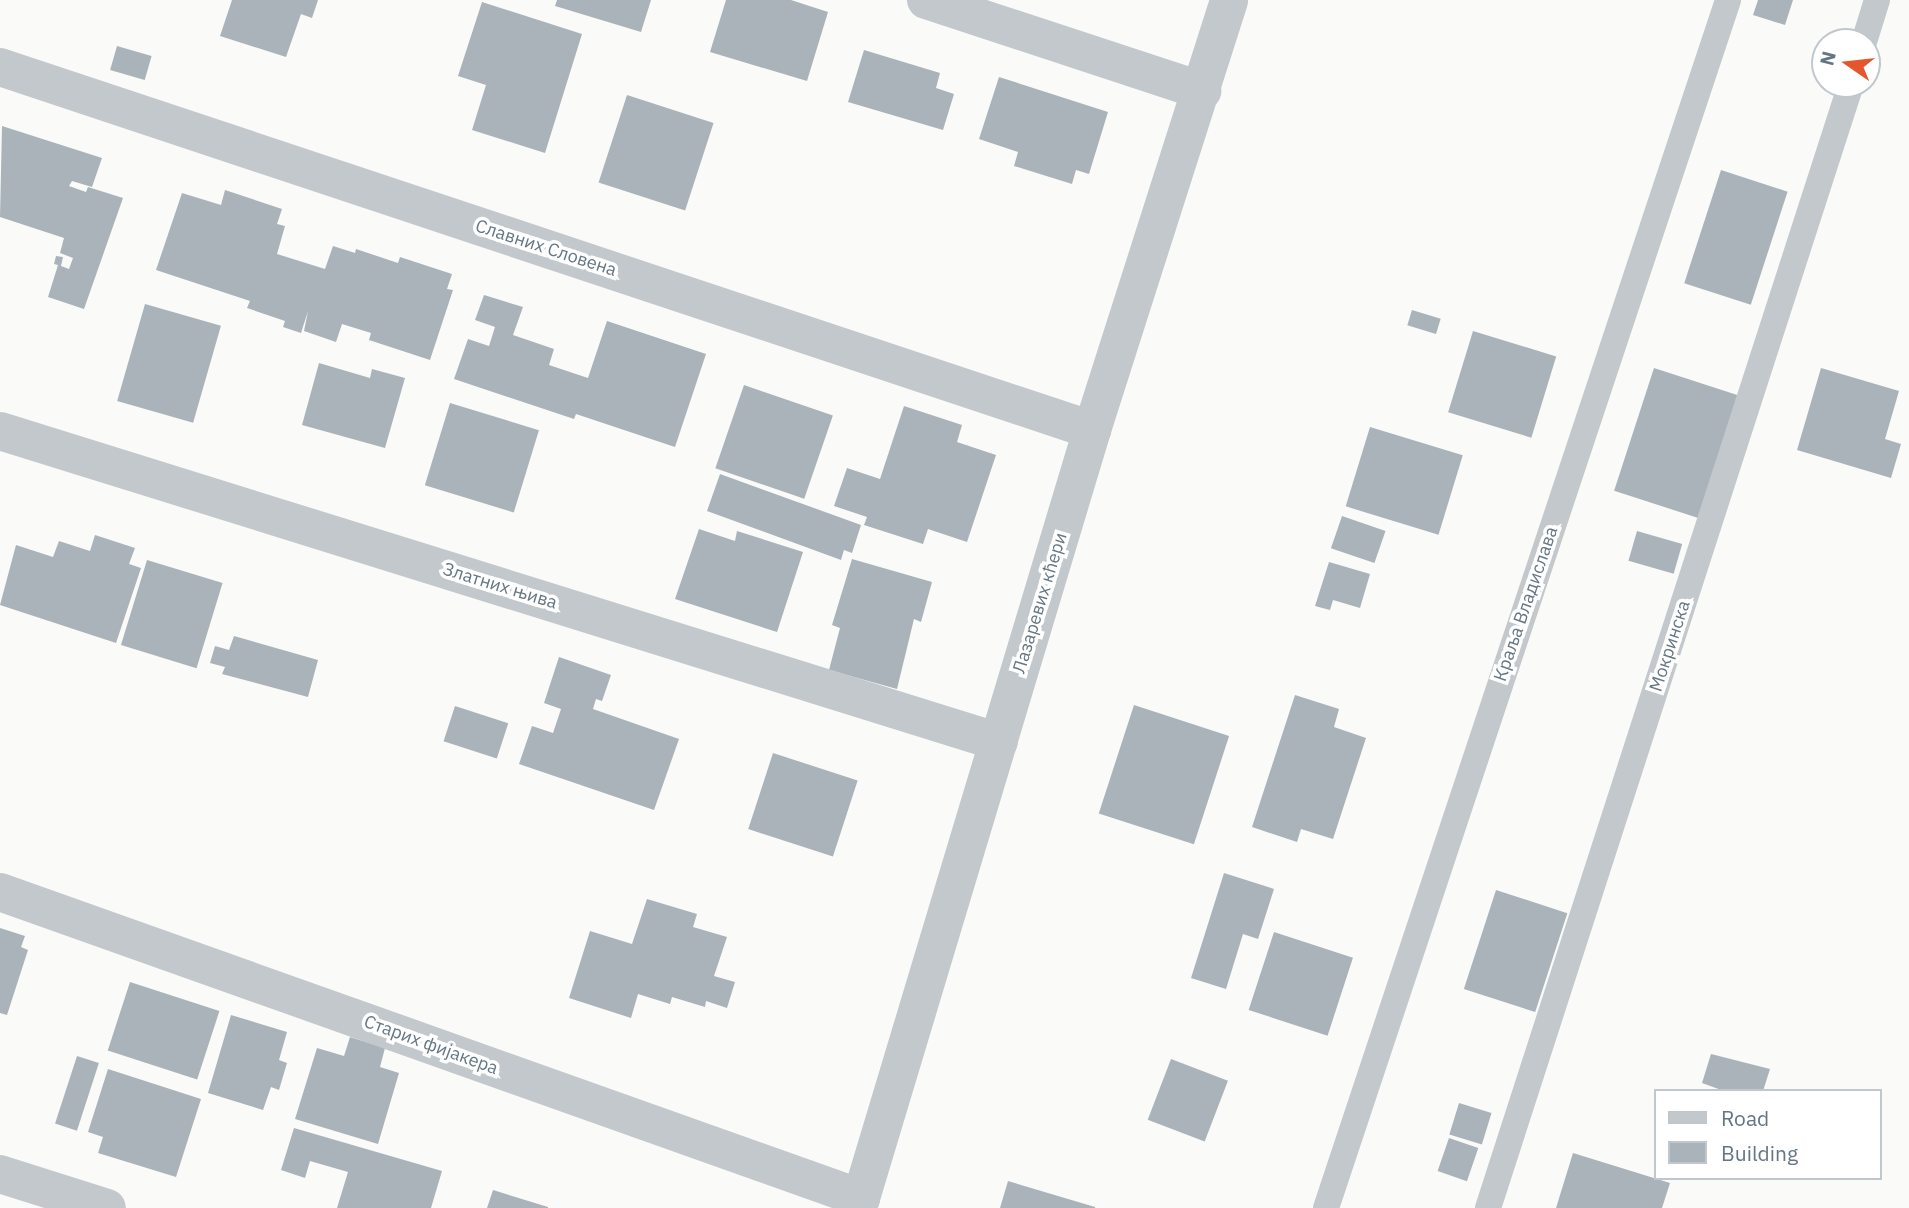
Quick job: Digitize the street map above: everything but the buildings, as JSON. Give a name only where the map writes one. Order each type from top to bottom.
[{"type":"street","points":[[926,0],[1202,91]]},
{"type":"street","name":"Лазаревих кћери","points":[[859,1203],[1092,429],[1229,0]]},
{"type":"street","name":"Славних Словена","points":[[0,67],[1092,429]]},
{"type":"street","name":"Златних њива","points":[[0,430],[999,742]]},
{"type":"street","name":"Старих фијакера","points":[[0,892],[859,1203]]},
{"type":"street","points":[[0,1174],[107,1208]]},
{"type":"lane","name":"Краља Владислава","points":[[1326,1208],[1728,0]]},
{"type":"lane","points":[[1868,28],[1877,0]]},
{"type":"lane","name":"Мокринска","points":[[1488,1208],[1846,98]]}]
